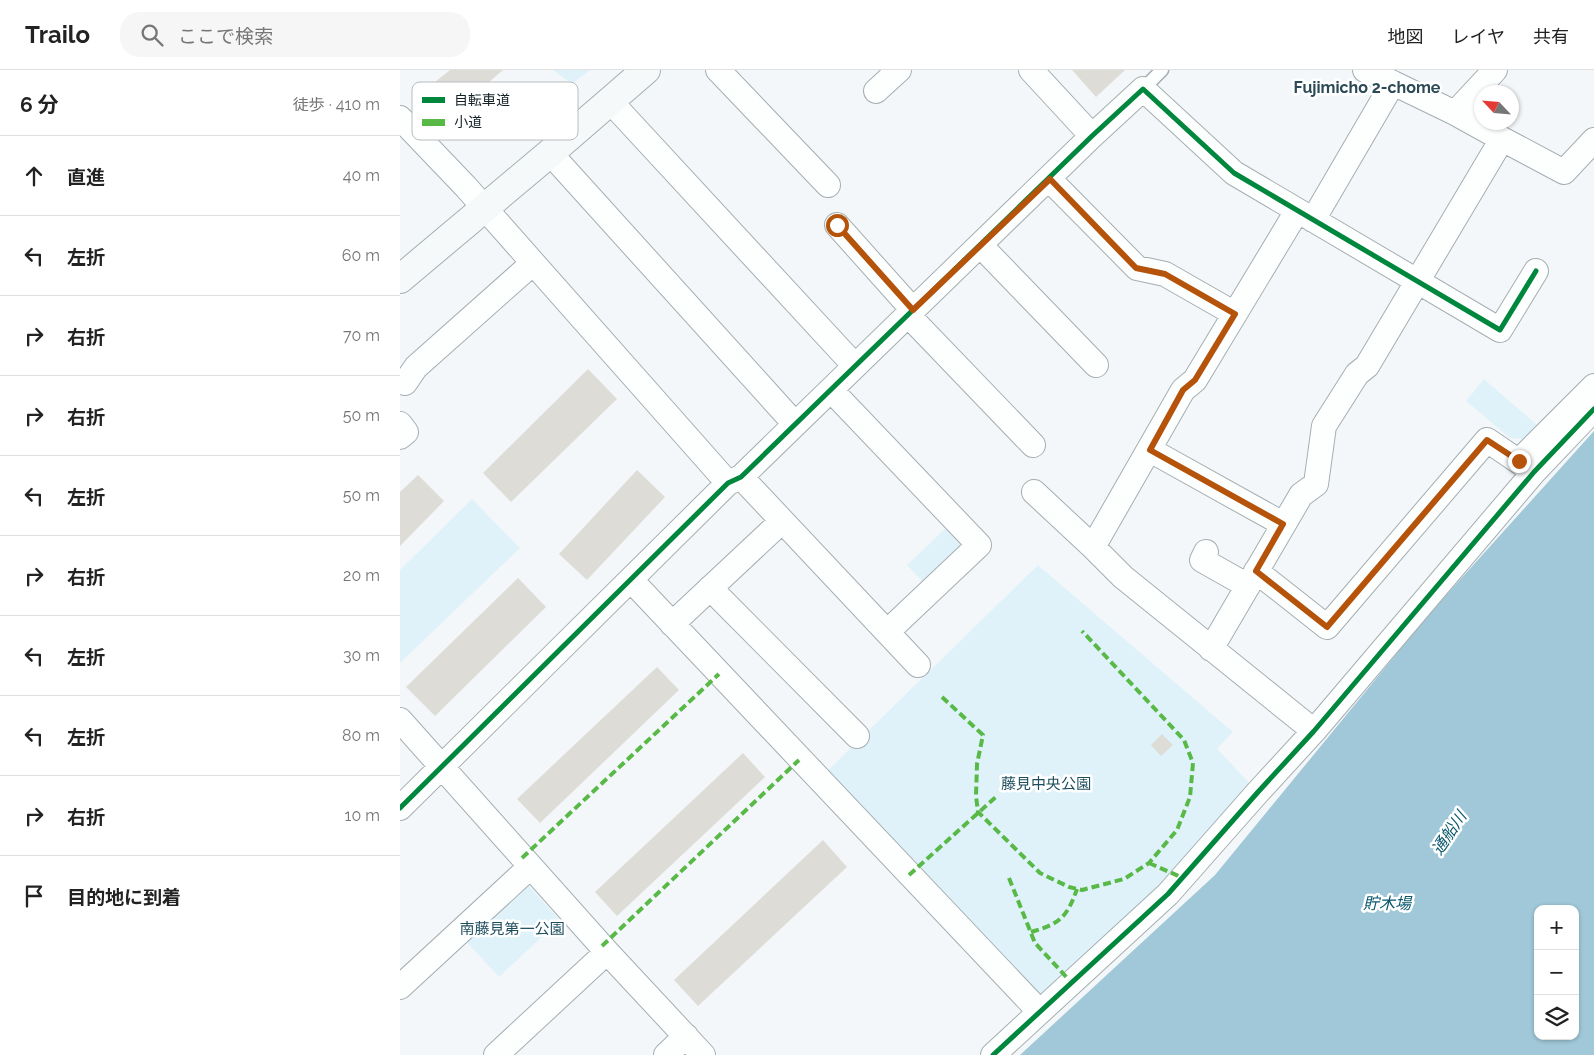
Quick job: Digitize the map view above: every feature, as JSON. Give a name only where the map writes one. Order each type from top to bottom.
[{"type":"street","points":[[578,129],[646,70]]},
{"type":"street","points":[[718,70],[828,185]]},
{"type":"street","points":[[876,92],[899,70]]},
{"type":"street","points":[[1032,70],[1092,136]]},
{"type":"street","points":[[1365,70],[1455,113],[1564,172],[1594,140]]},
{"type":"street","points":[[1455,113],[1495,70]]},
{"type":"street","points":[[1093,547],[1183,390],[1195,380],[1235,314],[1305,215],[1393,83]]},
{"type":"street","points":[[400,808],[631,580],[1143,89],[1234,173],[1500,330],[1536,271]]},
{"type":"street","points":[[610,101],[855,366]]},
{"type":"street","points":[[400,118],[412,131]]},
{"type":"street","points":[[1211,649],[1283,524],[1301,496],[1316,484],[1324,426],[1357,374],[1367,366],[1502,139]]},
{"type":"street","points":[[421,140],[735,480],[782,521],[918,665]]},
{"type":"street","points":[[400,279],[565,140]]},
{"type":"street","points":[[550,153],[795,424]]},
{"type":"street","points":[[1050,179],[1136,268],[1165,274],[1235,314]]},
{"type":"street","points":[[837,225],[911,313],[1032,445]]},
{"type":"street","points":[[981,246],[1096,366]]},
{"type":"street","points":[[405,383],[416,367],[533,263]]},
{"type":"street","points":[[993,1055],[1168,894],[1314,732],[1526,466],[1594,386]]},
{"type":"street","points":[[831,390],[978,545],[887,632]]},
{"type":"street","points":[[1526,466],[1594,409]]},
{"type":"street","points":[[400,424],[406,432],[400,437]]},
{"type":"street","points":[[1206,552],[1202,560],[1252,578],[1327,627],[1487,440],[1526,466]]},
{"type":"street","points":[[1150,450],[1283,524]]},
{"type":"street","points":[[1034,492],[1124,577],[1314,732]]},
{"type":"street","points":[[672,624],[782,521]]},
{"type":"street","points":[[631,580],[1039,1011]]},
{"type":"street","points":[[710,588],[857,736]]},
{"type":"street","points":[[400,720],[530,867],[703,1055]]},
{"type":"street","points":[[400,987],[530,867]]},
{"type":"street","points":[[496,1055],[607,952]]},
{"type":"street","points":[[666,1055],[686,1036]]},
{"type":"lane","points":[[1143,89],[1162,70]]},
{"type":"green space","points":[[553,70],[590,70],[575,82],[569,82]]},
{"type":"green space","points":[[1484,379],[1537,425],[1523,439],[1510,438],[1466,401]]},
{"type":"green space","points":[[472,499],[520,548],[400,663],[400,570]]},
{"type":"green space","points":[[949,525],[968,544],[926,585],[907,565]]},
{"type":"green space","name":"藤見中央公園","points":[[1038,565],[1233,732],[1217,749],[1258,792],[1039,1011],[818,780]]},
{"type":"green space","name":"南藤見第一公園","points":[[525,882],[560,920],[499,977],[464,939]]},
{"type":"water","name":"貯木場","points":[[1594,431],[1594,1055],[1020,1055],[1215,875],[1430,613]]},
{"type":"building","points":[[450,70],[503,70],[489,82],[435,82]]},
{"type":"building","points":[[1072,70],[1125,70],[1096,97]]},
{"type":"building","points":[[588,369],[617,399],[511,502],[483,473]]},
{"type":"building","points":[[637,470],[665,497],[587,580],[559,554]]},
{"type":"building","points":[[418,475],[444,501],[400,546],[400,492]]},
{"type":"building","points":[[518,578],[546,607],[435,716],[406,687]]},
{"type":"building","points":[[657,667],[679,690],[540,823],[517,799]]},
{"type":"building","points":[[1162,734],[1173,745],[1161,756],[1151,745]]},
{"type":"building","points":[[743,753],[765,777],[617,916],[595,892]]},
{"type":"building","points":[[823,840],[847,867],[698,1006],[674,980]]},
{"type":"marked path","points":[[942,697],[983,735],[977,764],[976,796],[978,812],[1040,873],[1069,887],[1082,890],[1124,879],[1149,863],[1177,830],[1190,797],[1193,763],[1184,740],[1082,631]]},
{"type":"marked path","points":[[522,858],[719,674]]},
{"type":"marked path","points":[[602,946],[799,760]]},
{"type":"marked path","points":[[909,875],[997,796]]},
{"type":"marked path","points":[[1149,863],[1183,878]]},
{"type":"marked path","points":[[1009,878],[1035,943],[1071,982]]},
{"type":"marked path","points":[[1031,932],[1049,926],[1061,918],[1070,906],[1077,889]]},
{"type":"cycle path","points":[[400,808],[728,483],[741,477],[1092,136],[1143,89],[1234,173],[1500,330],[1536,271]]},
{"type":"cycle path","points":[[993,1055],[1168,894],[1314,731],[1534,472],[1594,409]]},
{"type":"district","name":"Fujimicho 2-chome","points":[[1367,87]]},
{"type":"route","points":[[837,225],[913,310],[1050,179],[1136,268],[1165,274],[1235,314],[1195,380],[1183,390],[1150,450],[1283,524],[1256,571],[1327,627],[1487,440],[1519,461]]},
{"type":"water label","name":"通船川","points":[[1449,833]]}]
